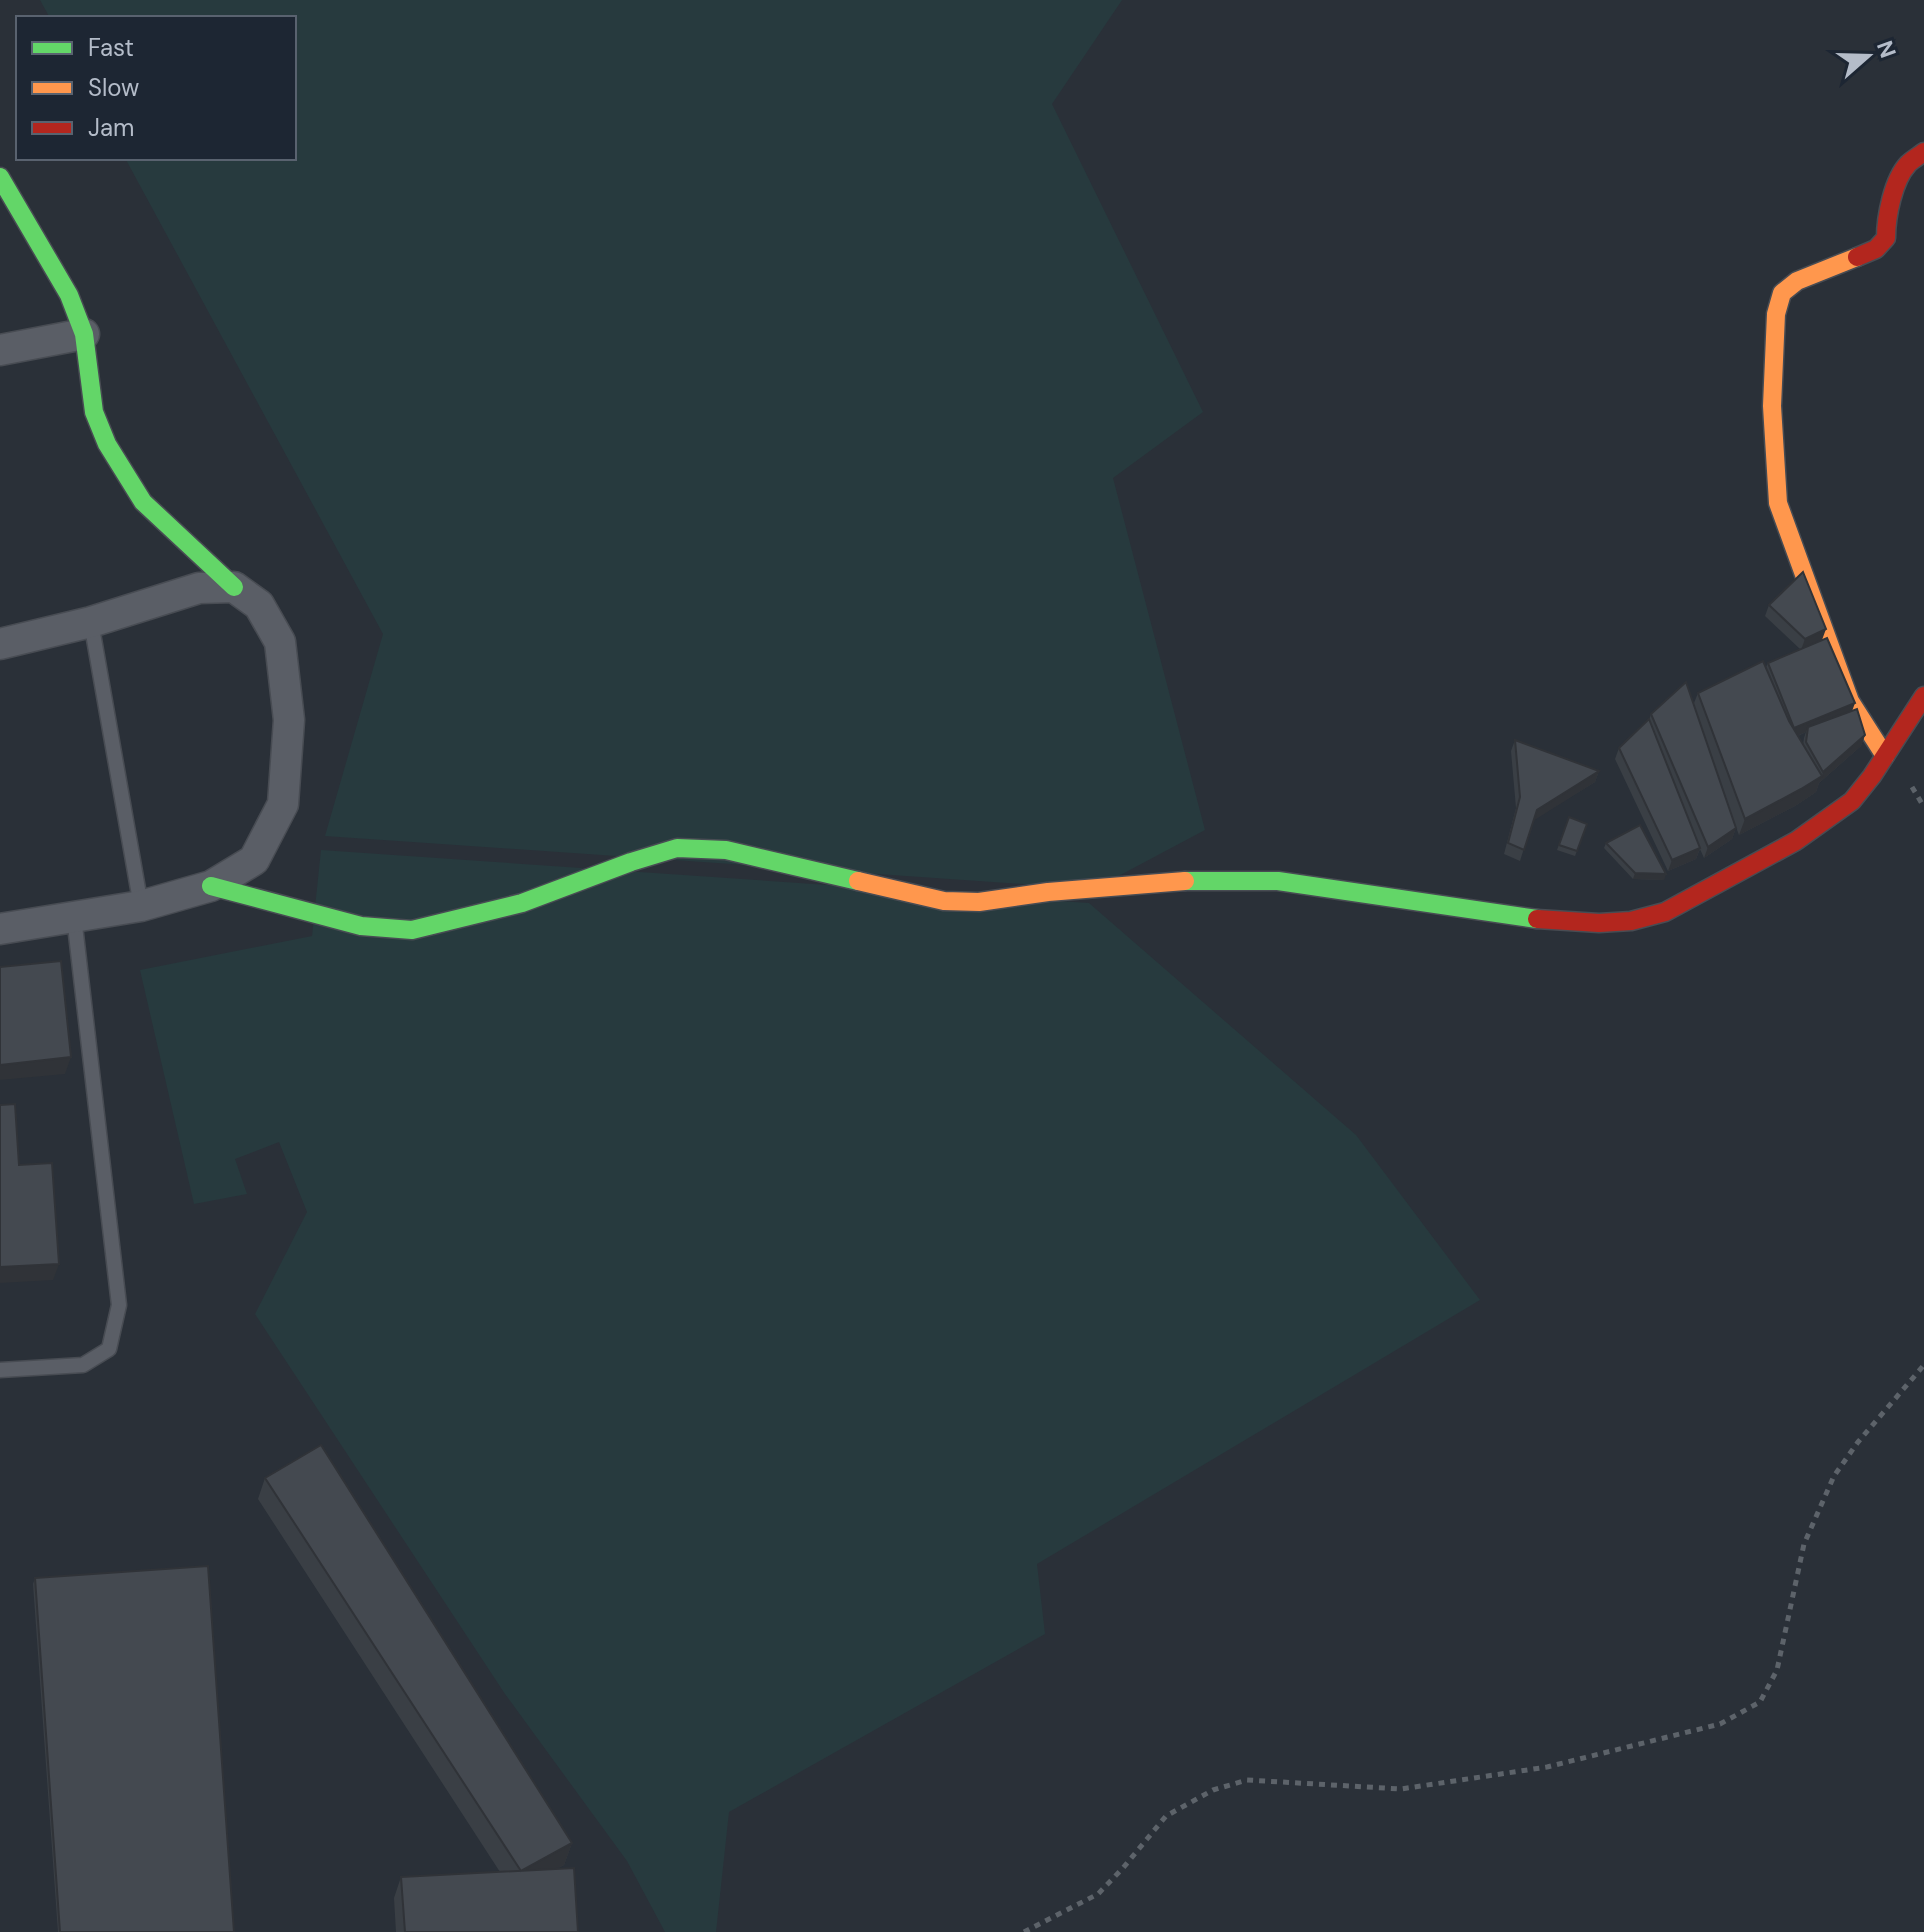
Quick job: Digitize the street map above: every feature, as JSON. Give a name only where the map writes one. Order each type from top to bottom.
[{"type":"street","points":[[1885,756],[1850,701],[1778,503],[1772,406],[1776,314],[1782,293],[1797,281],[1876,249],[1886,238],[1886,221],[1897,184],[1907,165],[1924,152]]},
{"type":"street","points":[[0,177],[69,295],[84,334],[94,412],[107,444],[143,502],[234,587],[259,605],[280,642],[289,720],[283,804],[254,860],[211,886],[141,906],[0,929]]},
{"type":"street","points":[[0,350],[84,334]]},
{"type":"street","points":[[0,644],[91,622],[199,588],[234,587]]},
{"type":"street","points":[[211,886],[361,926],[412,930],[522,903],[677,848],[726,850],[944,901],[979,902],[1048,892],[1187,881],[1278,881],[1530,918],[1599,923],[1631,921],[1665,912],[1796,841],[1852,801],[1924,696]]},
{"type":"lane","points":[[91,622],[141,906]]},
{"type":"lane","points":[[0,1370],[83,1365],[109,1349],[119,1305],[74,917]]},
{"type":"path","points":[[1024,1932],[1098,1894],[1166,1816],[1213,1790],[1247,1780],[1401,1789],[1547,1767],[1720,1724],[1760,1702],[1777,1670],[1804,1544],[1834,1476],[1858,1442],[1924,1365]]},
{"type":"green space","points":[[40,0],[1122,0],[1052,104],[1203,412],[1113,478],[1205,830],[1094,889],[325,836],[383,634],[126,160],[296,160],[296,16],[49,16]]},
{"type":"green space","points":[[321,850],[1089,903],[1356,1135],[1480,1300],[1037,1564],[1045,1634],[729,1812],[716,1932],[665,1932],[627,1861],[505,1694],[255,1314],[307,1212],[279,1142],[235,1159],[247,1194],[194,1204],[140,970],[312,936]]},
{"type":"building","points":[[1803,572],[1826,629],[1805,639],[1769,605]]},
{"type":"building","points":[[1827,638],[1855,703],[1794,728],[1768,663]]},
{"type":"building","points":[[1763,661],[1789,721],[1822,776],[1745,819],[1698,693]]},
{"type":"building","points":[[1686,682],[1736,828],[1708,847],[1651,714]]},
{"type":"building","points":[[1857,709],[1865,735],[1823,772],[1806,742],[1808,727]]},
{"type":"building","points":[[1649,719],[1700,848],[1672,860],[1619,748]]},
{"type":"building","points":[[1515,740],[1599,771],[1537,810],[1524,850],[1508,843],[1520,797]]},
{"type":"building","points":[[1569,817],[1587,824],[1577,851],[1559,845]]},
{"type":"building","points":[[1640,825],[1666,874],[1635,873],[1606,843]]},
{"type":"building","points":[[61,961],[71,1057],[0,1065],[0,967]]},
{"type":"building","points":[[15,1104],[19,1165],[52,1163],[59,1264],[0,1267],[0,1105]]},
{"type":"building","points":[[321,1445],[572,1843],[521,1871],[265,1478]]},
{"type":"building","points":[[208,1566],[234,1932],[60,1932],[35,1578]]},
{"type":"building","points":[[574,1868],[578,1932],[405,1932],[401,1877]]},
{"type":"traffic: fast","points":[[0,177],[69,295],[84,334],[94,412],[107,444],[143,502],[234,587]]},
{"type":"traffic: fast","points":[[211,886],[361,926],[412,930],[522,903],[677,848],[726,850],[858,881]]},
{"type":"traffic: fast","points":[[1185,881],[1278,881],[1537,919]]},
{"type":"traffic: slow","points":[[1857,257],[1797,281],[1782,293],[1776,314],[1772,406],[1778,503],[1850,701],[1885,756]]},
{"type":"traffic: slow","points":[[858,881],[944,901],[979,902],[1048,892],[1185,881]]},
{"type":"traffic: jam","points":[[1857,257],[1876,249],[1886,238],[1889,210],[1898,179],[1908,164],[1924,152]]},
{"type":"traffic: jam","points":[[1537,919],[1599,923],[1631,921],[1665,912],[1796,841],[1852,801],[1924,696]]}]
